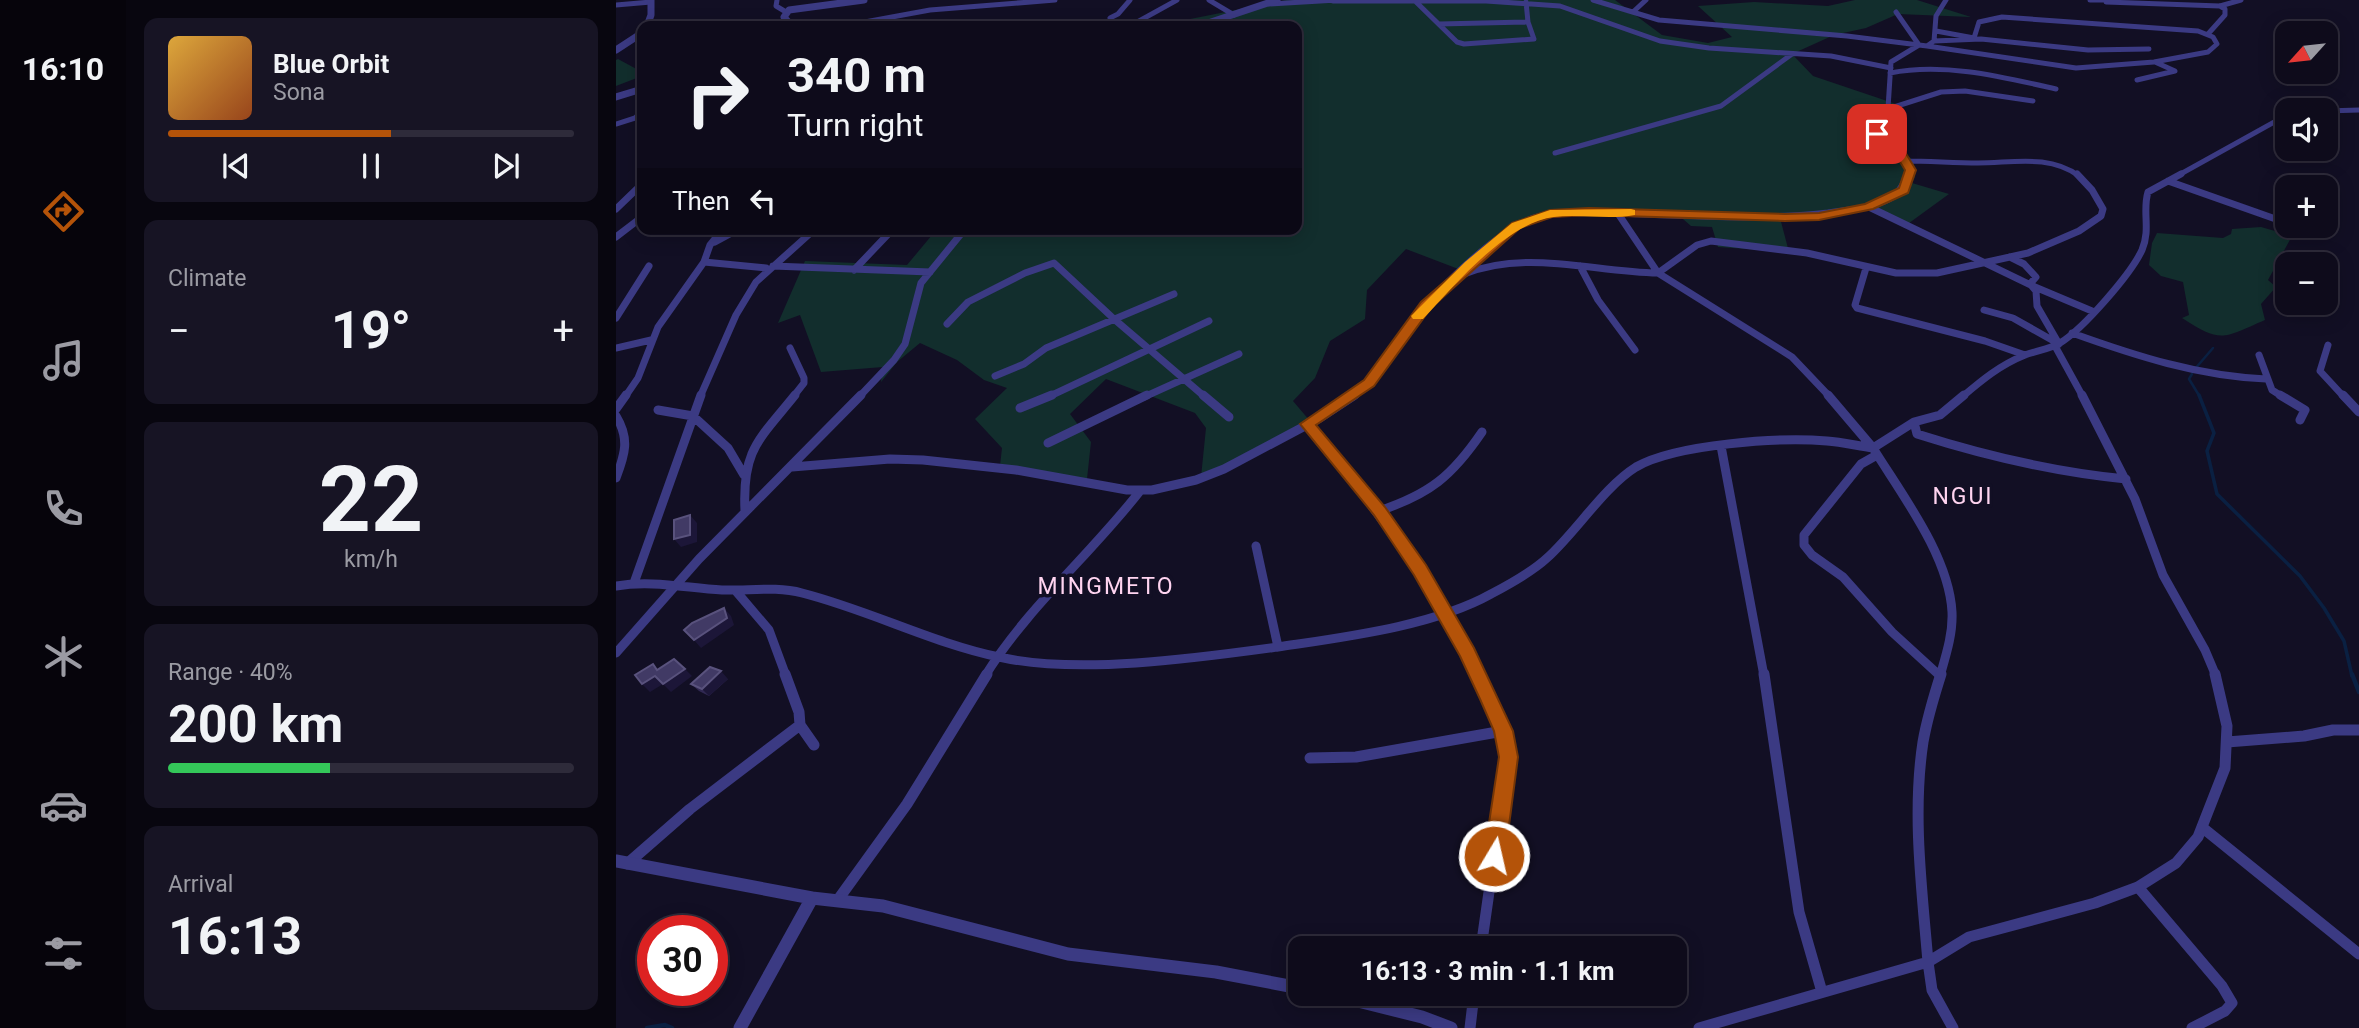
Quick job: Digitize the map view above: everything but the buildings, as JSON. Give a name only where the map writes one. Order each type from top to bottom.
[{"type":"street","points":[[777,0],[776,6],[786,12],[864,0]]},
{"type":"street","points":[[870,21],[930,10],[1055,0]]},
{"type":"street","points":[[1112,21],[1110,18],[1118,14],[1130,0]]},
{"type":"street","points":[[1139,21],[1177,0]]},
{"type":"street","points":[[1209,0],[1234,15]]},
{"type":"street","points":[[1215,21],[1277,0]]},
{"type":"street","points":[[1334,1],[1340,0]]},
{"type":"street","points":[[1593,0],[1674,22],[1847,36],[2076,68],[2154,62],[2208,52],[2217,44],[2216,39],[2208,34],[2178,29],[2001,17],[1979,22],[1974,38]]},
{"type":"street","points":[[1934,41],[1936,16],[1946,0]]},
{"type":"street","points":[[2090,0],[2220,6],[2241,0]]},
{"type":"street","points":[[616,5],[632,1],[651,1],[649,21]]},
{"type":"street","points":[[1269,4],[1334,1],[1525,2],[1560,6],[1660,41],[1831,56],[1890,70],[1940,70],[2014,79],[2056,89]]},
{"type":"street","points":[[1414,1],[1457,42],[1464,44],[1534,38],[1525,2]]},
{"type":"street","points":[[1633,12],[1642,1]]},
{"type":"street","points":[[2208,34],[2225,15],[2225,9],[2220,6]]},
{"type":"street","points":[[786,12],[786,21]]},
{"type":"street","points":[[1896,12],[1923,46]]},
{"type":"street","points":[[1439,24],[1528,22]]},
{"type":"street","points":[[1936,31],[2057,49],[2149,49]]},
{"type":"street","points":[[616,50],[637,37]]},
{"type":"street","points":[[1888,108],[1891,62],[1898,56],[1934,41],[1974,38]]},
{"type":"street","points":[[1555,153],[1721,106],[1792,54]]},
{"type":"street","points":[[2137,80],[2175,71],[2154,62]]},
{"type":"street","points":[[792,467],[918,459],[1050,475],[1140,491],[1197,480],[1218,472],[1307,424],[1369,383],[1426,305],[1500,237],[1526,221],[1550,214],[1617,212],[1785,218],[1819,216],[1869,206],[1904,190],[1911,170],[1898,150],[1867,126],[1863,120],[1869,115],[1941,92],[1965,91],[2034,101]]},
{"type":"street","points":[[616,97],[637,92]]},
{"type":"street","points":[[2338,111],[2359,110]]},
{"type":"street","points":[[616,124],[637,116]]},
{"type":"street","points":[[1699,1028],[1928,962],[1969,937],[2095,904],[2138,887],[2176,863],[2203,828],[2225,768],[2227,742],[2217,678],[2205,650],[2163,575],[2126,480],[2056,346],[2134,265],[2146,237],[2148,220],[2144,201],[2148,192],[2275,121]]},
{"type":"street","points":[[1454,280],[1472,270],[1492,265],[1523,263],[1580,266],[1624,273],[1658,273],[1697,245],[1711,242],[1807,253],[1896,273],[1937,274],[2028,253],[2079,231],[2101,216],[2103,209],[2093,189],[2076,170],[2046,159],[1988,163],[1906,160]]},
{"type":"street","points":[[2168,181],[2275,219]]},
{"type":"street","points":[[616,209],[637,189]]},
{"type":"street","points":[[1869,206],[1985,261],[2034,288],[2092,311]]},
{"type":"street","points":[[1617,212],[1658,273],[1792,357],[1819,384],[1875,452],[1918,524],[1946,583],[1953,625],[1929,709],[1919,779],[1919,853],[1932,990],[1953,1028]]},
{"type":"street","points":[[616,237],[637,220]]},
{"type":"street","points":[[616,409],[638,378],[651,340],[704,262],[710,244],[718,235]]},
{"type":"street","points":[[710,244],[727,235]]},
{"type":"street","points":[[634,583],[693,416],[746,294],[770,267],[807,235]]},
{"type":"street","points":[[855,270],[888,235]]},
{"type":"street","points":[[616,653],[745,511],[792,467],[894,360],[905,344],[916,312],[917,293],[960,235]]},
{"type":"street","points":[[2010,257],[2024,264],[2036,277],[2030,284],[2034,288],[2037,306],[2059,344]]},
{"type":"street","points":[[704,262],[930,272]]},
{"type":"street","points":[[947,324],[968,303],[1025,273],[1055,263],[1114,319],[1229,416]]},
{"type":"street","points":[[616,318],[649,266]]},
{"type":"street","points":[[1580,266],[1598,300],[1635,350]]},
{"type":"street","points":[[1866,268],[1855,304],[1857,308],[1985,341],[2025,355]]},
{"type":"street","points":[[995,376],[1024,364],[1046,348],[1174,294]]},
{"type":"street","points":[[1984,310],[2013,318],[2059,344]]},
{"type":"street","points":[[1020,408],[1071,388],[1148,348],[1209,321]]},
{"type":"street","points":[[2072,332],[2179,370],[2216,377],[2266,379]]},
{"type":"street","points":[[616,348],[651,340]]},
{"type":"street","points":[[1939,675],[1892,632],[1843,577],[1812,555],[1804,545],[1804,535],[1861,464],[1914,422],[1940,415],[1997,368],[2059,344]]},
{"type":"street","points":[[2328,345],[2320,371],[2359,412]]},
{"type":"street","points":[[745,511],[746,460],[759,436],[803,383],[804,378],[790,348]]},
{"type":"street","points":[[1048,443],[1184,377],[1240,354]]},
{"type":"street","points":[[2259,355],[2272,390],[2305,410],[2300,420]]},
{"type":"street","points":[[658,410],[693,416],[728,448],[744,475]]},
{"type":"street","points":[[616,416],[627,432],[626,450],[616,478]]},
{"type":"street","points":[[1914,422],[1917,434],[1951,446],[2034,467],[2126,480]]},
{"type":"street","points":[[1307,424],[1379,511],[1420,570],[1468,653],[1503,731],[1509,757],[1507,781],[1483,936]]},
{"type":"street","points":[[1379,511],[1415,499],[1443,483],[1459,466],[1482,432]]},
{"type":"street","points":[[616,586],[634,583],[676,584],[799,592],[997,657],[1032,663],[1127,663],[1278,647],[1407,624],[1445,614],[1495,593],[1546,559],[1635,468],[1655,459],[1721,446],[1826,440],[1875,452]]},
{"type":"street","points":[[1721,446],[1763,669],[1798,912],[1822,992]]},
{"type":"street","points":[[837,901],[907,804],[997,657],[1070,571],[1113,526],[1140,491]]},
{"type":"street","points":[[1256,546],[1278,647]]},
{"type":"street","points":[[736,590],[769,630],[799,712],[800,725],[814,745]]},
{"type":"street","points":[[622,862],[727,777],[800,725]]},
{"type":"street","points":[[2227,742],[2304,736],[2333,730],[2359,730]]},
{"type":"street","points":[[1310,758],[1362,758],[1396,749],[1503,731]]},
{"type":"street","points":[[2203,828],[2359,954]]},
{"type":"street","points":[[622,862],[812,898],[883,906],[1068,954],[1216,972],[1288,986]]},
{"type":"street","points":[[2138,887],[2222,986],[2232,1003],[2225,1011],[2192,1028]]},
{"type":"street","points":[[742,1025],[812,898]]},
{"type":"street","points":[[1378,1006],[1422,1017],[1451,1028]]},
{"type":"street","points":[[1470,1028],[1473,1006]]},
{"type":"green space","points":[[1286,0],[1615,0],[1662,35],[1708,43],[1732,37],[1698,6],[1754,2],[1828,6],[1855,0],[1917,0],[1971,17],[1898,14],[1866,28],[1834,35],[1792,54],[1813,76],[1899,105],[1868,118],[1913,160],[1915,177],[1912,183],[1949,194],[1905,226],[1871,207],[1780,218],[1789,252],[1718,247],[1712,227],[1691,226],[1676,213],[1577,213],[1518,224],[1461,270],[1406,249],[1367,290],[1365,319],[1330,341],[1315,378],[1293,401],[1310,421],[1201,477],[1206,428],[1195,413],[1106,379],[1070,414],[1091,442],[1087,479],[1000,466],[1002,448],[975,419],[1007,388],[984,380],[957,360],[920,343],[897,362],[881,382],[883,367],[821,372],[800,315],[778,323],[805,261],[907,265],[932,235],[1302,235],[1302,21],[1180,21]]},
{"type":"green space","points":[[616,60],[637,69],[637,78],[616,86]]},
{"type":"green space","points":[[2261,227],[2275,231],[2275,238],[2291,238],[2283,252],[2275,252],[2275,267],[2268,280],[2275,288],[2261,304],[2265,320],[2223,336],[2206,332],[2182,318],[2189,315],[2183,282],[2161,276],[2149,265],[2152,243],[2157,233],[2223,238],[2231,234],[2232,229]]},
{"type":"waterway","points":[[2194,370],[2213,348]]},
{"type":"waterway","points":[[2192,374],[2189,379],[2199,396]]},
{"type":"waterway","points":[[2199,396],[2214,433],[2207,451],[2217,494],[2300,576],[2324,608],[2344,641],[2352,676]]},
{"type":"waterway","points":[[2352,674],[2359,692]]},
{"type":"waterway","points":[[647,1028],[665,1025],[672,1028]]},
{"type":"slow traffic","points":[[1418,316],[1426,305],[1469,265],[1516,225],[1550,214],[1631,212]]},
{"type":"district","name":"NGUI","points":[[1963,496]]},
{"type":"district","name":"MINGMETO","points":[[1106,586]]},
{"type":"route","points":[[1494,856],[1509,757],[1503,731],[1468,653],[1420,570],[1379,511],[1307,424],[1369,383],[1426,305],[1516,225],[1550,214],[1589,212],[1785,218],[1844,213],[1893,196],[1904,190],[1909,180],[1909,165],[1898,150],[1877,134]]}]
